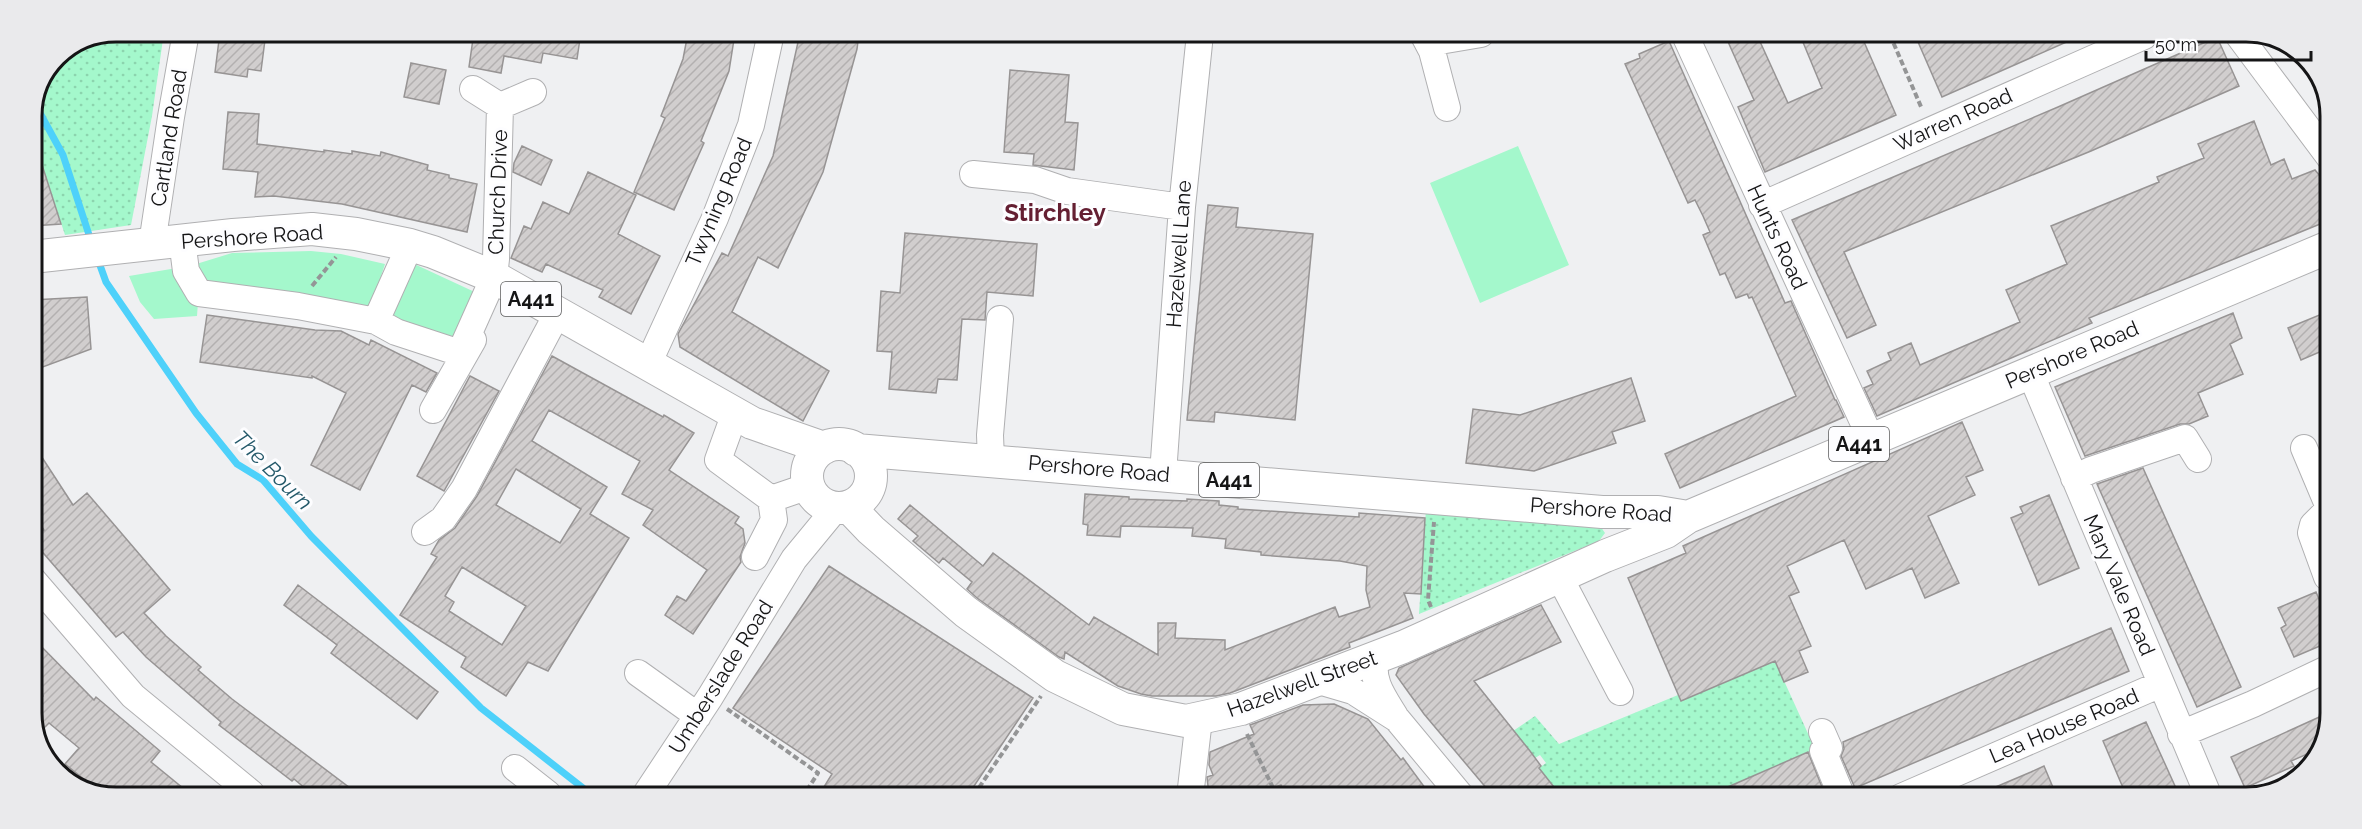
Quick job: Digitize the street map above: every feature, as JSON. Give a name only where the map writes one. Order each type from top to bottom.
[{"type":"main road","name":"Pershore Road","points":[[42,256],[182,240],[312,229],[357,234],[410,245],[433,252],[499,280],[743,418],[824,448]]},
{"type":"main road","name":"Pershore Road","points":[[856,450],[1602,512],[1658,512],[1688,517],[2320,251]]},
{"type":"main road","name":"Pershore Road","points":[[743,418],[824,496]]},
{"type":"main road","points":[[840,445],[856,450],[864,457],[871,477],[866,494],[856,503],[824,496],[811,462],[824,448],[840,445]]},
{"type":"main road","name":"Hazelwell Street","points":[[824,496],[871,530],[966,612],[1055,676],[1123,709],[1186,721],[1241,710],[1376,658],[1605,556],[1666,532],[1688,517]]},
{"type":"main road","points":[[1602,512],[1615,517],[1620,533],[1605,556]]},
{"type":"street","name":"Cartland Road","points":[[152,244],[184,42]]},
{"type":"street","name":"Twyning Road","points":[[648,364],[715,218],[751,125],[769,42]]},
{"type":"street","name":"Hazelwell Lane","points":[[1163,474],[1182,207],[1199,42]]},
{"type":"street","points":[[1427,42],[1432,51],[1447,108]]},
{"type":"street","name":"Hunts Road","points":[[1688,42],[1871,439]]},
{"type":"street","name":"Warren Road","points":[[1762,205],[2130,42]]},
{"type":"street","points":[[2243,42],[2320,145]]},
{"type":"street","name":"Church Drive","points":[[473,89],[500,106]]},
{"type":"street","name":"Church Drive","points":[[500,106],[533,92]]},
{"type":"street","name":"Church Drive","points":[[499,280],[496,260],[500,106]]},
{"type":"street","points":[[973,174],[1035,180],[1067,191],[1182,207]]},
{"type":"street","points":[[182,240],[186,271],[199,294],[298,306],[376,321],[396,332],[460,353],[499,280]]},
{"type":"street","points":[[376,321],[410,245]]},
{"type":"street","points":[[433,410],[499,280]]},
{"type":"street","points":[[424,532],[443,519],[464,489],[557,314]]},
{"type":"street","points":[[991,460],[990,435],[1000,319]]},
{"type":"street","name":"Mary Vale Road","points":[[2030,372],[2205,787]]},
{"type":"street","points":[[743,418],[718,460],[771,499],[824,496]]},
{"type":"street","points":[[2074,478],[2185,438],[2198,459]]},
{"type":"street","points":[[2304,448],[2320,486]]},
{"type":"street","name":"Umberslade Road","points":[[651,787],[704,707],[795,559],[824,496]]},
{"type":"street","points":[[755,557],[774,520],[771,499]]},
{"type":"street","points":[[2320,518],[2313,525],[2311,533],[2320,558]]},
{"type":"street","points":[[1559,576],[1620,692]]},
{"type":"street","points":[[42,591],[133,696],[240,787]]},
{"type":"street","points":[[1376,658],[1373,668],[1374,677],[1382,696],[1397,719],[1454,787]]},
{"type":"street","points":[[2181,734],[2253,704],[2320,672]]},
{"type":"street","points":[[638,673],[704,707]]},
{"type":"street","points":[[1319,681],[1353,691],[1397,719]]},
{"type":"street","name":"Lea House Road","points":[[1924,787],[2161,684]]},
{"type":"street","points":[[1191,787],[1199,718]]},
{"type":"street","points":[[1822,732],[1829,748],[1823,751],[1838,787]]},
{"type":"street","points":[[515,768],[539,787]]},
{"type":"path","points":[[1893,42],[1931,130]]},
{"type":"path","points":[[298,306],[302,296],[357,234]]},
{"type":"path","points":[[1442,630],[1428,600],[1434,516],[1455,517],[1456,499]]},
{"type":"path","points":[[980,787],[1055,676]]},
{"type":"path","points":[[704,707],[818,773],[809,787]]},
{"type":"path","points":[[1241,710],[1248,737],[1273,787]]},
{"type":"green space","points":[[163,42],[152,116],[131,225],[65,235],[42,165],[43,102],[48,88],[64,64],[88,48],[102,43]]},
{"type":"green space","points":[[1518,146],[1569,265],[1480,303],[1430,183]]},
{"type":"green space","points":[[311,251],[341,254],[385,264],[371,307],[204,286],[193,265],[232,253]]},
{"type":"green space","points":[[410,262],[479,294],[455,344],[387,316]]},
{"type":"green space","points":[[177,268],[198,302],[197,316],[154,319],[140,302],[129,276]]},
{"type":"green space","points":[[1426,509],[1596,520],[1605,533],[1599,541],[1419,614]]},
{"type":"green space","points":[[1775,661],[1815,749],[1728,787],[1525,787],[1521,781],[1546,763],[1540,755],[1535,758],[1513,731],[1535,716],[1559,744],[1678,695],[1681,701]]},
{"type":"building","points":[[219,42],[265,42],[261,71],[248,69],[247,77],[215,72]]},
{"type":"building","points":[[473,42],[580,42],[577,59],[543,53],[541,63],[504,56],[501,73],[469,67]]},
{"type":"building","points":[[686,42],[734,42],[729,71],[701,141],[704,143],[674,210],[634,192],[665,118],[661,116],[683,59]]},
{"type":"building","points":[[798,42],[858,42],[823,172],[778,268],[758,257],[732,312],[829,371],[803,421],[680,347],[678,334],[722,253],[728,256],[773,156]]},
{"type":"building","points":[[1669,42],[1785,303],[1791,301],[1844,417],[1680,488],[1665,454],[1796,396],[1752,297],[1749,298],[1747,294],[1736,298],[1725,273],[1720,275],[1703,235],[1710,232],[1703,216],[1695,200],[1688,203],[1625,64],[1640,58],[1639,54]]},
{"type":"building","points":[[1728,42],[1760,42],[1788,103],[1822,88],[1803,42],[1864,42],[1896,115],[1765,172],[1738,107],[1754,100]]},
{"type":"building","points":[[1918,42],[2066,42],[1942,97]]},
{"type":"building","points":[[2206,42],[2219,42],[2239,86],[2091,151],[1844,252],[1876,325],[1847,338],[1792,220]]},
{"type":"building","points":[[411,63],[446,70],[439,104],[404,97]]},
{"type":"building","points":[[1010,70],[1069,75],[1065,122],[1078,123],[1074,170],[1033,165],[1034,154],[1004,152]]},
{"type":"building","points":[[228,112],[259,114],[257,144],[324,152],[324,150],[352,154],[352,151],[380,156],[381,152],[428,165],[427,170],[449,175],[449,178],[477,184],[467,232],[342,204],[274,196],[255,197],[258,172],[223,169]]},
{"type":"building","points":[[2254,121],[2271,165],[2284,159],[2292,179],[2315,170],[2320,176],[2320,224],[2089,318],[2092,323],[1877,416],[1864,388],[1873,384],[1867,371],[1891,360],[1888,353],[1911,343],[1920,365],[2020,322],[2006,290],[2067,264],[2051,226],[2159,182],[2157,177],[2204,158],[2198,144]]},
{"type":"building","points":[[522,146],[552,160],[541,185],[513,172],[514,163]]},
{"type":"building","points":[[42,165],[61,224],[42,225]]},
{"type":"building","points":[[588,172],[636,195],[618,234],[660,256],[631,314],[599,297],[603,290],[546,264],[542,272],[511,258],[524,226],[531,229],[543,202],[569,214]]},
{"type":"building","points":[[1208,205],[1238,208],[1236,227],[1313,234],[1295,420],[1215,412],[1214,422],[1187,420]]},
{"type":"building","points":[[905,233],[1037,244],[1033,296],[987,292],[985,320],[962,319],[957,380],[938,379],[936,393],[889,389],[892,352],[877,351],[881,291],[900,293]]},
{"type":"building","points":[[87,297],[91,349],[42,367],[42,299]]},
{"type":"building","points":[[2233,313],[2242,338],[2230,344],[2243,374],[2198,393],[2208,416],[2085,456],[2055,387]]},
{"type":"building","points":[[207,315],[315,330],[341,331],[369,345],[371,340],[437,373],[426,392],[412,385],[360,490],[311,465],[346,393],[312,376],[312,378],[200,362]]},
{"type":"building","points":[[2320,315],[2320,352],[2301,360],[2288,328]]},
{"type":"building","points":[[552,356],[694,433],[669,470],[739,517],[735,523],[743,529],[745,543],[740,557],[741,562],[693,634],[665,615],[677,596],[686,601],[707,570],[643,525],[653,510],[622,494],[640,461],[549,410],[532,441],[607,487],[590,514],[629,538],[548,671],[528,662],[506,696],[461,667],[466,657],[400,615],[437,557],[431,554],[439,540],[455,528],[477,496]],"holes":[[[516,469],[581,509],[560,543],[496,505]],[[462,567],[526,606],[502,645],[449,611],[454,602],[445,596]]]},
{"type":"building","points":[[470,376],[499,391],[444,491],[417,476]]},
{"type":"building","points":[[1631,378],[1645,421],[1612,432],[1616,443],[1534,471],[1466,463],[1473,409],[1520,415]]},
{"type":"building","points":[[1962,422],[1983,470],[1966,477],[1975,495],[1928,516],[1959,583],[1925,598],[1912,568],[1866,589],[1844,540],[1787,566],[1799,592],[1789,596],[1811,646],[1799,651],[1808,672],[1784,682],[1775,661],[1681,701],[1628,578],[1686,553],[1683,546]]},
{"type":"building","points":[[42,457],[73,505],[87,493],[170,590],[144,613],[201,667],[198,670],[232,699],[349,787],[304,787],[294,779],[292,781],[219,725],[221,722],[146,657],[123,632],[116,637],[42,552],[42,532],[44,530],[42,527]]},
{"type":"building","points":[[2143,468],[2241,687],[2197,707],[2097,484]]},
{"type":"building","points":[[1085,494],[1129,497],[1129,499],[1219,501],[1219,505],[1238,507],[1238,509],[1359,517],[1359,513],[1425,518],[1421,594],[1404,593],[1413,618],[1349,643],[1350,647],[1230,693],[1216,696],[1141,694],[1118,686],[1065,652],[1064,659],[1059,657],[977,598],[967,589],[972,582],[943,558],[939,563],[913,541],[918,536],[898,519],[910,505],[983,566],[993,553],[1089,625],[1094,617],[1158,655],[1158,623],[1176,623],[1175,638],[1225,640],[1225,650],[1335,607],[1339,617],[1370,607],[1366,590],[1367,566],[1340,561],[1261,555],[1261,552],[1225,548],[1226,539],[1192,536],[1193,528],[1121,526],[1120,537],[1087,535],[1088,525],[1083,524]]},
{"type":"building","points":[[2049,495],[2079,568],[2039,585],[2011,518],[2023,513],[2020,507]]},
{"type":"building","points":[[829,566],[1033,698],[973,787],[824,787],[832,774],[733,708]]},
{"type":"building","points":[[298,585],[438,692],[417,719],[331,653],[337,645],[284,605]]},
{"type":"building","points":[[2316,592],[2320,601],[2320,646],[2294,657],[2281,628],[2286,625],[2278,608]]},
{"type":"building","points":[[1541,605],[1561,642],[1474,681],[1530,751],[1541,766],[1539,768],[1554,787],[1485,787],[1424,714],[1396,675],[1399,668]]},
{"type":"building","points":[[2111,628],[2129,671],[1857,787],[1855,787],[1841,756],[1844,749],[1843,742]]},
{"type":"building","points":[[42,647],[94,700],[96,697],[160,751],[151,762],[182,787],[102,786],[83,778],[65,764],[79,748],[49,723],[43,727]]},
{"type":"building","points":[[1334,704],[1368,719],[1401,760],[1403,758],[1424,787],[1282,787],[1281,785],[1276,787],[1208,787],[1207,777],[1213,775],[1209,765],[1210,752],[1254,734],[1250,725],[1303,705]]},
{"type":"building","points":[[2320,717],[2316,736],[2310,750],[2308,754],[2291,761],[2294,766],[2245,787],[2231,757]]},
{"type":"building","points":[[2146,722],[2175,787],[2123,787],[2103,741]]},
{"type":"building","points":[[1808,752],[1822,787],[1728,787]]},
{"type":"building","points":[[2044,766],[2053,787],[1996,787]]},
{"type":"waterway","name":"The Bourn","points":[[42,117],[63,155],[91,241]]},
{"type":"waterway","name":"The Bourn","points":[[97,257],[106,282],[196,413],[237,464],[263,480],[311,536],[481,708],[582,787]]},
{"type":"district","name":"Stirchley","points":[[1055,213]]}]
